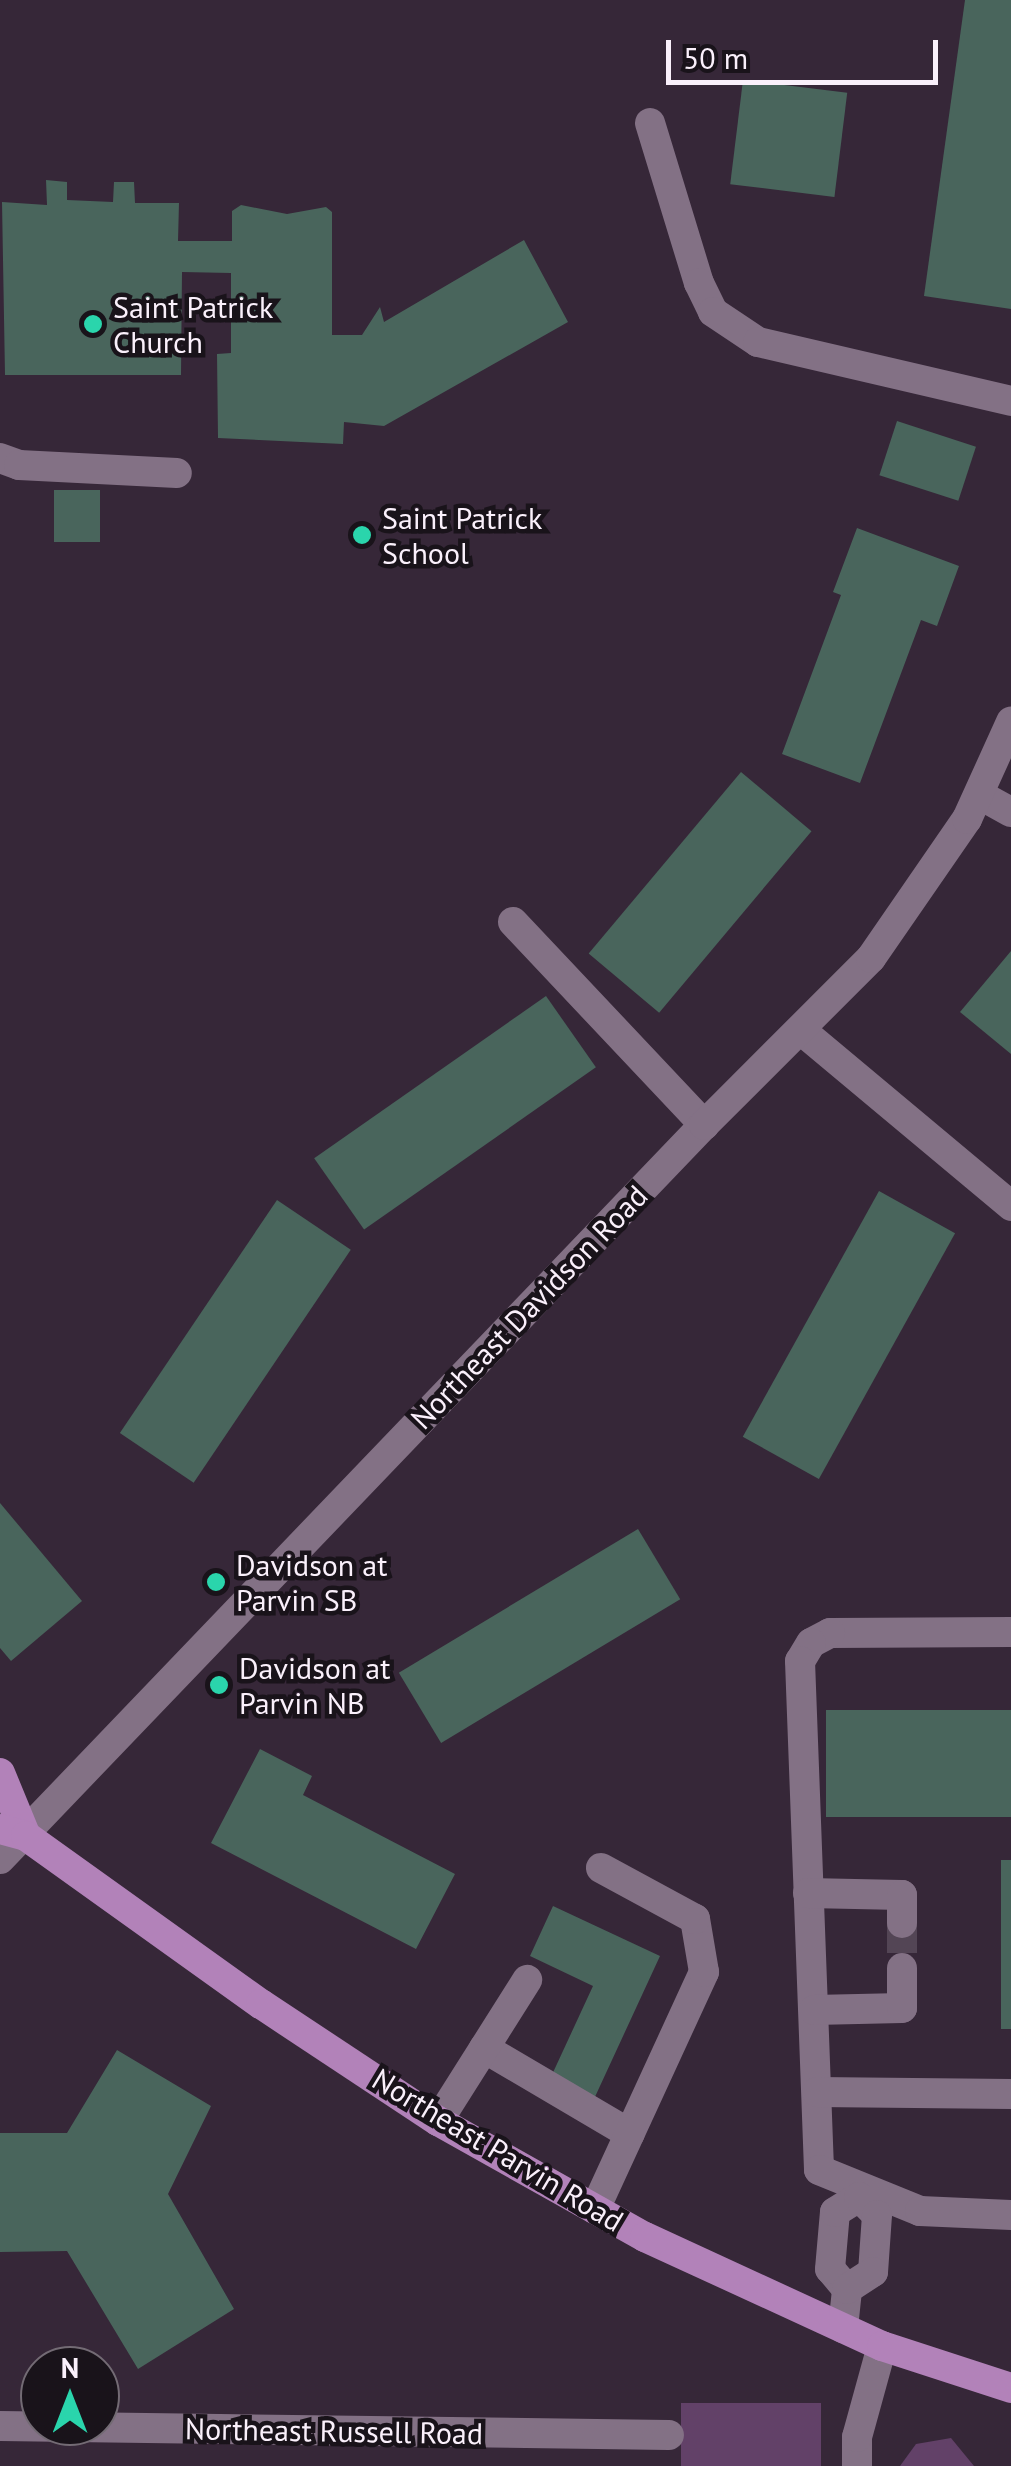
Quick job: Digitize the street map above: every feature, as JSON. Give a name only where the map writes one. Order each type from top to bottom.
[{"type":"main road","points":[[0,1773],[13,1833]]},
{"type":"main road","name":"Northeast Parvin Road","points":[[13,1833],[438,2121],[596,2209],[882,2346],[1011,2388]]},
{"type":"street","points":[[650,123],[699,282],[713,312],[758,342],[1011,401]]},
{"type":"street","points":[[0,458],[19,465],[177,473]]},
{"type":"street","name":"Northeast Davidson Road","points":[[0,1859],[13,1833],[871,958],[980,795],[1011,722]]},
{"type":"street","points":[[980,795],[1011,812]]},
{"type":"street","points":[[513,922],[704,1125]]},
{"type":"street","points":[[802,1031],[1011,1206]]},
{"type":"street","points":[[1011,1632],[830,1633],[811,1643],[800,1661],[819,2170],[860,2191],[920,2211],[1011,2215]]},
{"type":"street","points":[[596,2209],[704,1972],[695,1919],[600,1868]]},
{"type":"street","points":[[808,1893],[902,1895],[902,1923]]},
{"type":"street","points":[[814,2010],[902,2008],[902,1968]]},
{"type":"street","points":[[438,2121],[527,1980]]},
{"type":"street","points":[[484,2048],[630,2134]]},
{"type":"street","points":[[817,2092],[1011,2094]]},
{"type":"street","points":[[848,2289],[873,2272],[876,2216],[860,2191]]},
{"type":"street","points":[[843,2328],[848,2289],[830,2268],[835,2212],[860,2191]]},
{"type":"street","points":[[856,2466],[857,2437],[882,2346]]},
{"type":"street","name":"Northeast Russell Road","points":[[0,2426],[669,2435]]},
{"type":"shaded area","points":[[681,2403],[821,2403],[821,2466],[681,2466]]},
{"type":"shaded area","points":[[951,2438],[974,2466],[900,2466],[916,2444]]},
{"type":"building","points":[[965,0],[1011,0],[1011,309],[924,296]]},
{"type":"building","points":[[743,80],[847,93],[834,197],[730,184]]},
{"type":"building","points":[[46,180],[67,182],[67,200],[113,202],[114,182],[134,182],[135,203],[179,203],[178,241],[232,241],[232,211],[241,205],[287,214],[326,207],[332,212],[332,335],[362,335],[380,307],[384,322],[524,240],[568,322],[384,426],[344,422],[343,444],[218,438],[217,354],[231,353],[231,273],[182,272],[181,375],[5,375],[2,202],[47,205]]},
{"type":"building","points":[[897,421],[976,447],[958,501],[879,475]]},
{"type":"building","points":[[54,490],[100,490],[100,542],[54,542]]},
{"type":"building","points":[[857,528],[959,566],[937,626],[921,620],[860,783],[782,754],[841,595],[833,592]]},
{"type":"building","points":[[741,772],[811,831],[659,1013],[589,954]]},
{"type":"building","points":[[1011,951],[1011,1054],[960,1012]]},
{"type":"building","points":[[546,996],[596,1067],[364,1230],[314,1158]]},
{"type":"building","points":[[879,1191],[955,1233],[819,1479],[743,1437]]},
{"type":"building","points":[[277,1200],[351,1250],[194,1483],[120,1433]]},
{"type":"building","points":[[0,1503],[82,1601],[11,1661],[0,1648]]},
{"type":"building","points":[[638,1529],[680,1599],[441,1743],[399,1673]]},
{"type":"building","points":[[826,1710],[1011,1710],[1011,1817],[826,1817]]},
{"type":"building","points":[[260,1749],[312,1776],[303,1795],[455,1874],[416,1949],[211,1843]]},
{"type":"building","points":[[1001,1860],[1011,1860],[1011,2029],[1001,2029]]},
{"type":"building","points":[[553,1906],[660,1956],[594,2099],[550,2079],[593,1986],[530,1956]]},
{"type":"building","points":[[117,2050],[211,2106],[168,2194],[234,2309],[138,2369],[67,2251],[0,2252],[0,2133],[67,2133]]},
{"type":"tunnel","points":[[902,1923],[902,1968]]},
{"type":"place","name":"Saint Patrick Church","points":[[93,324]]},
{"type":"place","name":"Saint Patrick School","points":[[362,535]]},
{"type":"place","name":"Davidson at Parvin SB","points":[[216,1582]]},
{"type":"place","name":"Davidson at Parvin NB","points":[[219,1685]]}]
